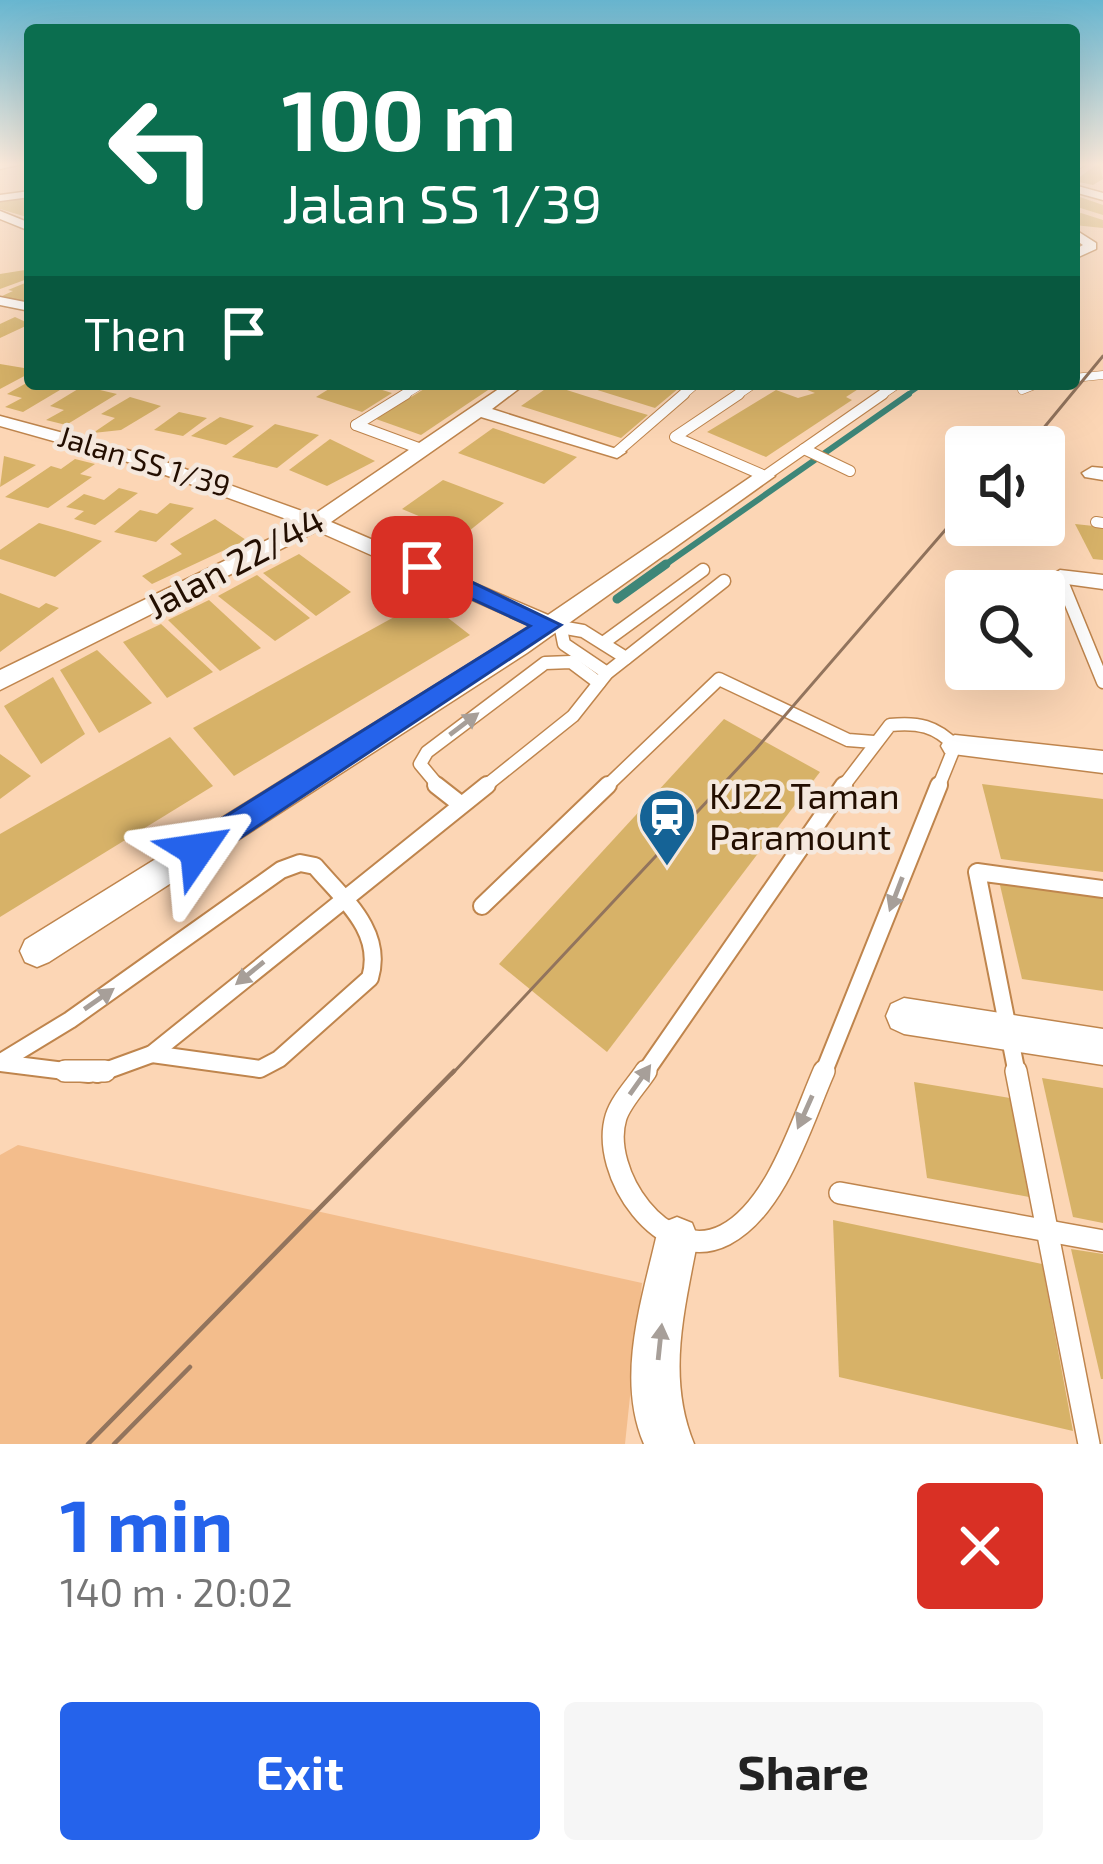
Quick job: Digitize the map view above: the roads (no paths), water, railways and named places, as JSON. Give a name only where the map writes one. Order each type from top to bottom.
[{"type":"street","name":"Jalan 22/44","points":[[0,681],[201,586],[320,520],[508,390]]},
{"type":"street","points":[[478,411],[617,452]]},
{"type":"street","name":"Jalan SS 1/39","points":[[0,421],[218,482],[320,520],[555,627]]},
{"type":"street","points":[[37,951],[555,627],[765,476]]},
{"type":"street","points":[[1065,578],[1103,582]]},
{"type":"street","points":[[956,746],[1103,762]]},
{"type":"street","points":[[904,1016],[1103,1047]]},
{"type":"street","points":[[670,1444],[659,1426],[655,1395],[676,1238]]},
{"type":"lane","points":[[412,390],[356,425],[422,449]]},
{"type":"lane","points":[[617,452],[689,390]]},
{"type":"lane","points":[[745,390],[675,437],[765,476],[809,452],[890,390]]},
{"type":"lane","points":[[809,452],[850,471]]},
{"type":"lane","points":[[603,643],[703,570]]},
{"type":"lane","points":[[0,1062],[95,1075],[152,1054],[573,716],[603,678],[724,581]]},
{"type":"lane","points":[[1065,588],[1098,657],[1103,682]]},
{"type":"lane","points":[[555,627],[583,631],[626,658]]},
{"type":"lane","points":[[555,627],[564,644],[603,678]]},
{"type":"lane","points":[[459,803],[424,776],[420,764],[427,752],[545,663],[571,662],[603,678]]},
{"type":"lane","points":[[482,906],[719,679],[848,740],[874,742]]},
{"type":"lane","points":[[911,723],[940,730],[956,746],[853,1005],[791,1144],[747,1218],[707,1242],[676,1238],[622,1187],[610,1136],[616,1115],[874,742],[890,724],[911,723]]},
{"type":"lane","points":[[0,1062],[70,1020],[281,870],[300,863],[315,866],[377,944],[379,961],[370,978],[279,1058],[247,1068],[152,1054]]},
{"type":"lane","points":[[1089,1444],[977,872],[1103,889]]},
{"type":"lane","points":[[841,1193],[1103,1240]]},
{"type":"waterway","points":[[904,397],[914,390]]},
{"type":"waterway","points":[[662,567],[909,394]]},
{"type":"waterway","points":[[617,599],[666,564]]},
{"type":"tram line","points":[[1080,384],[1103,356]]},
{"type":"tram line","points":[[1045,426],[1075,390]]},
{"type":"tram line","points":[[452,1074],[756,749],[945,530]]},
{"type":"tram line","points":[[88,1444],[454,1071]]},
{"type":"tram line","points":[[114,1444],[190,1367]]},
{"type":"place","name":"KJ22 Taman Paramount","points":[[667,868]]}]
